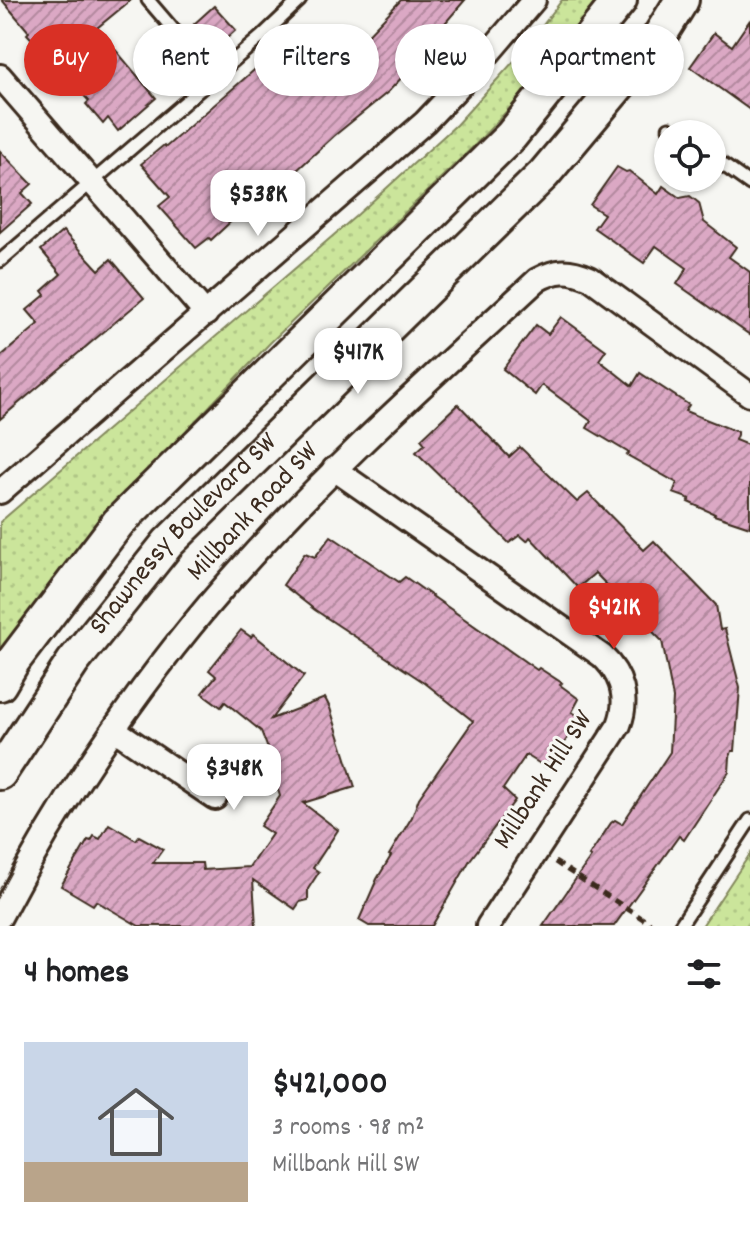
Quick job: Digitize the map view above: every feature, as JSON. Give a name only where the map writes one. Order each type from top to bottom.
[{"type":"main road","name":"Shawnessy Boulevard SW","points":[[0,684],[14,660],[118,523],[511,136],[620,0]]},
{"type":"main road","name":"Shawnessy Boulevard SW","points":[[0,773],[73,662],[168,543],[544,174],[659,37],[682,0]]},
{"type":"street","points":[[0,492],[425,122],[510,31],[534,0]]},
{"type":"street","points":[[0,76],[206,314]]},
{"type":"street","name":"Millbank Road SW","points":[[0,917],[78,783],[188,632],[239,569],[334,469],[537,280],[564,270],[590,278],[750,395]]},
{"type":"street","name":"Millbank Hill SW","points":[[334,469],[602,656],[618,675],[624,701],[619,725],[488,926]]},
{"type":"street","points":[[115,730],[215,798]]},
{"type":"lane","points":[[148,0],[169,24]]},
{"type":"lane","points":[[238,56],[300,0]]},
{"type":"lane","points":[[0,261],[192,96]]},
{"type":"lane","points":[[726,167],[750,184]]},
{"type":"lane","points":[[680,926],[750,820]]},
{"type":"path","points":[[537,851],[654,926]]},
{"type":"green space","points":[[562,0],[601,0],[582,24],[544,24]]},
{"type":"green space","points":[[511,64],[511,96],[521,96],[476,144],[270,343],[90,531],[0,652],[0,522],[356,216],[456,125],[482,96],[495,96],[495,82]]},
{"type":"green space","points":[[750,854],[750,926],[702,926]]},
{"type":"building","points":[[2,0],[131,0],[102,24],[24,26]]},
{"type":"building","points":[[401,0],[465,0],[444,24],[395,24],[395,85],[281,185],[241,217],[239,214],[211,240],[209,238],[196,248],[159,206],[170,197],[141,164],[164,145],[166,147],[224,96],[238,96],[238,84],[254,70],[254,96],[379,96],[378,24]]},
{"type":"building","points":[[214,6],[230,24],[194,24]]},
{"type":"building","points":[[750,20],[750,110],[690,67],[714,33],[732,46]]},
{"type":"building","points":[[117,52],[133,71],[133,96],[156,98],[118,131],[108,118],[103,124],[86,104],[89,101],[84,96],[117,96]]},
{"type":"building","points":[[0,151],[32,184],[22,193],[32,204],[0,232]]},
{"type":"building","points":[[617,167],[629,171],[658,194],[672,192],[680,198],[690,196],[699,203],[704,222],[736,247],[729,257],[750,272],[750,335],[677,284],[687,268],[656,246],[644,263],[594,228],[604,214],[590,205]]},
{"type":"building","points":[[63,231],[99,270],[111,259],[144,298],[0,419],[0,357],[39,324],[27,310],[45,295],[42,291],[61,274],[41,250]]},
{"type":"building","points":[[561,317],[606,350],[599,360],[632,386],[640,373],[689,405],[685,411],[738,432],[735,440],[750,446],[750,527],[714,515],[688,502],[690,499],[673,493],[677,483],[587,428],[591,421],[542,385],[535,395],[503,369],[536,325],[548,334]]},
{"type":"building","points":[[458,404],[509,457],[520,447],[577,502],[588,493],[644,550],[654,541],[716,605],[720,630],[725,629],[740,688],[735,751],[730,757],[729,772],[684,840],[679,836],[614,926],[543,926],[611,823],[615,820],[622,824],[670,752],[673,698],[662,641],[595,573],[578,588],[530,537],[527,541],[520,535],[509,543],[416,452],[425,444],[421,439]]},
{"type":"building","points":[[331,536],[399,582],[405,577],[537,670],[539,668],[562,683],[560,685],[579,699],[572,712],[579,716],[577,724],[547,768],[526,755],[503,789],[515,800],[470,860],[432,926],[369,926],[359,920],[419,798],[473,721],[425,683],[283,585],[305,553],[315,557]]},
{"type":"building","points":[[241,630],[251,637],[253,634],[304,676],[271,719],[325,698],[355,787],[303,803],[338,830],[313,868],[319,872],[308,889],[308,900],[300,902],[295,909],[253,880],[256,926],[139,926],[96,901],[93,905],[61,886],[88,840],[91,841],[94,836],[100,839],[109,824],[136,840],[139,836],[163,849],[153,863],[202,863],[203,870],[249,867],[272,834],[260,826],[280,796],[271,768],[275,767],[261,731],[225,702],[221,707],[202,693],[216,676],[209,670]]}]
